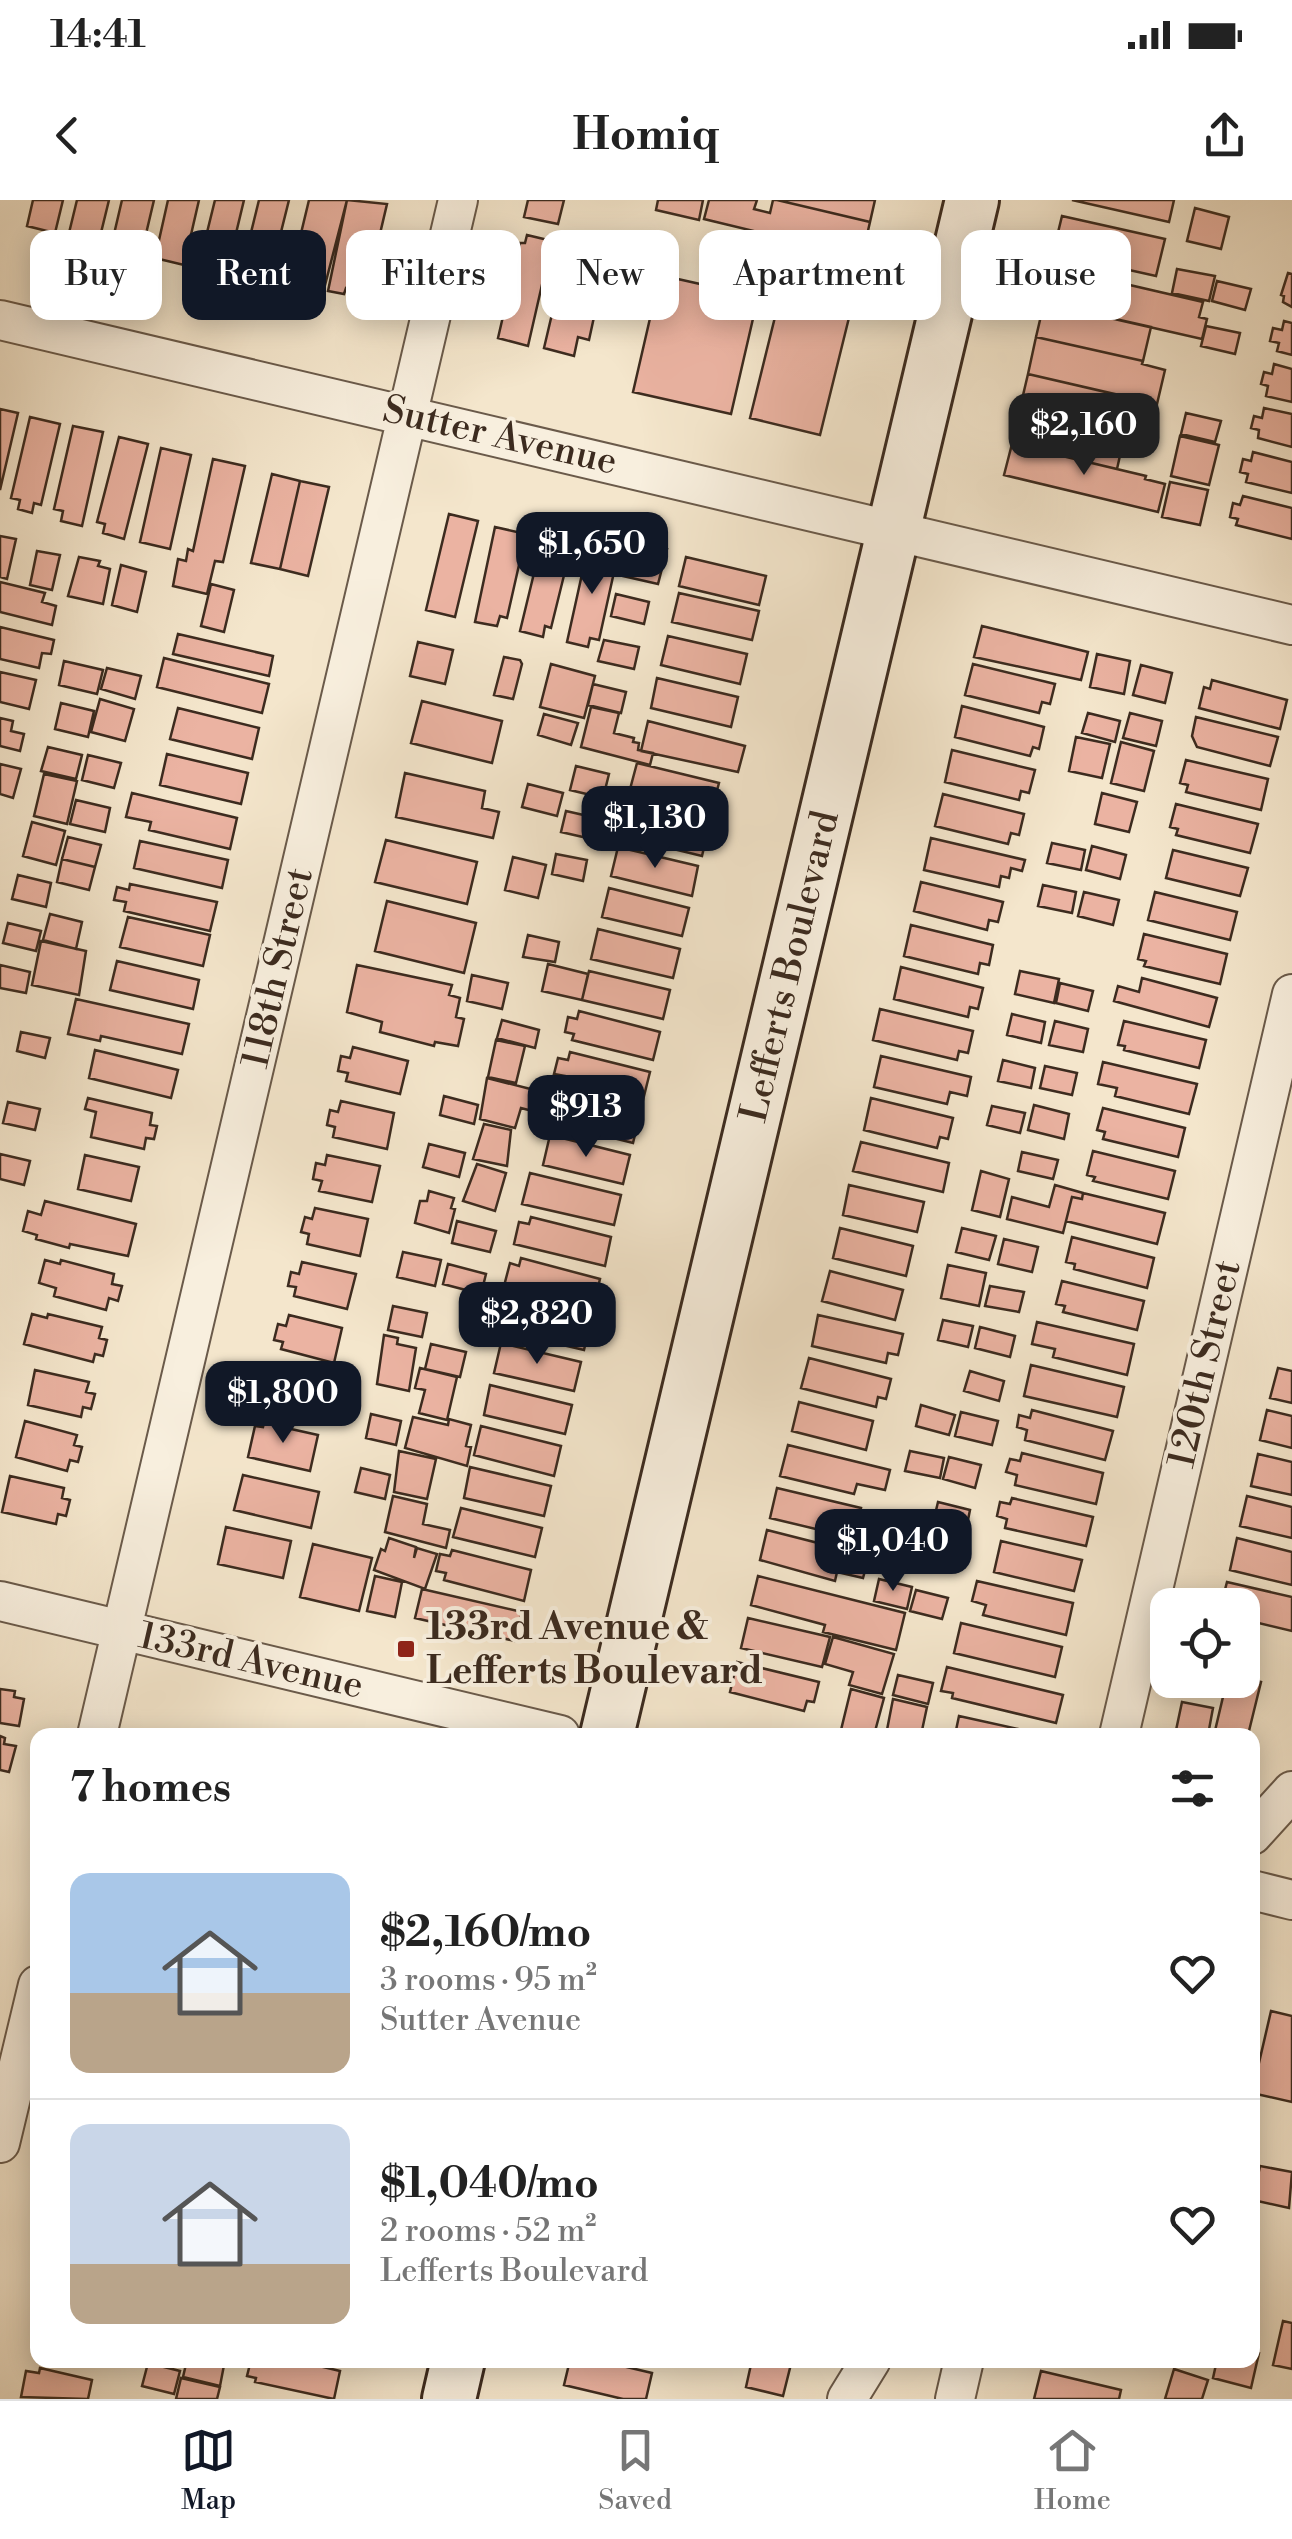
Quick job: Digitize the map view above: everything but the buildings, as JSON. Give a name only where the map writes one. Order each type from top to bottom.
[{"type":"main road","name":"Lefferts Boulevard","points":[[609,1728],[972,200]]},
{"type":"main road","points":[[449,2399],[456,2368]]},
{"type":"street","name":"118th Street","points":[[99,1728],[458,200]]},
{"type":"street","name":"Sutter Avenue","points":[[0,320],[1292,625]]},
{"type":"street","name":"120th Street","points":[[1121,1728],[1292,994]]},
{"type":"street","name":"133rd Avenue","points":[[0,1601],[531,1728]]},
{"type":"street","points":[[1260,1825],[1292,1790]]},
{"type":"street","points":[[1260,1892],[1292,1900]]},
{"type":"street","points":[[0,2143],[30,2019]]},
{"type":"street","points":[[847,2399],[867,2368]]},
{"type":"street","points":[[956,2399],[962,2368]]},
{"type":"place","name":"133rd Avenue & Lefferts Boulevard","points":[[406,1649]]}]
